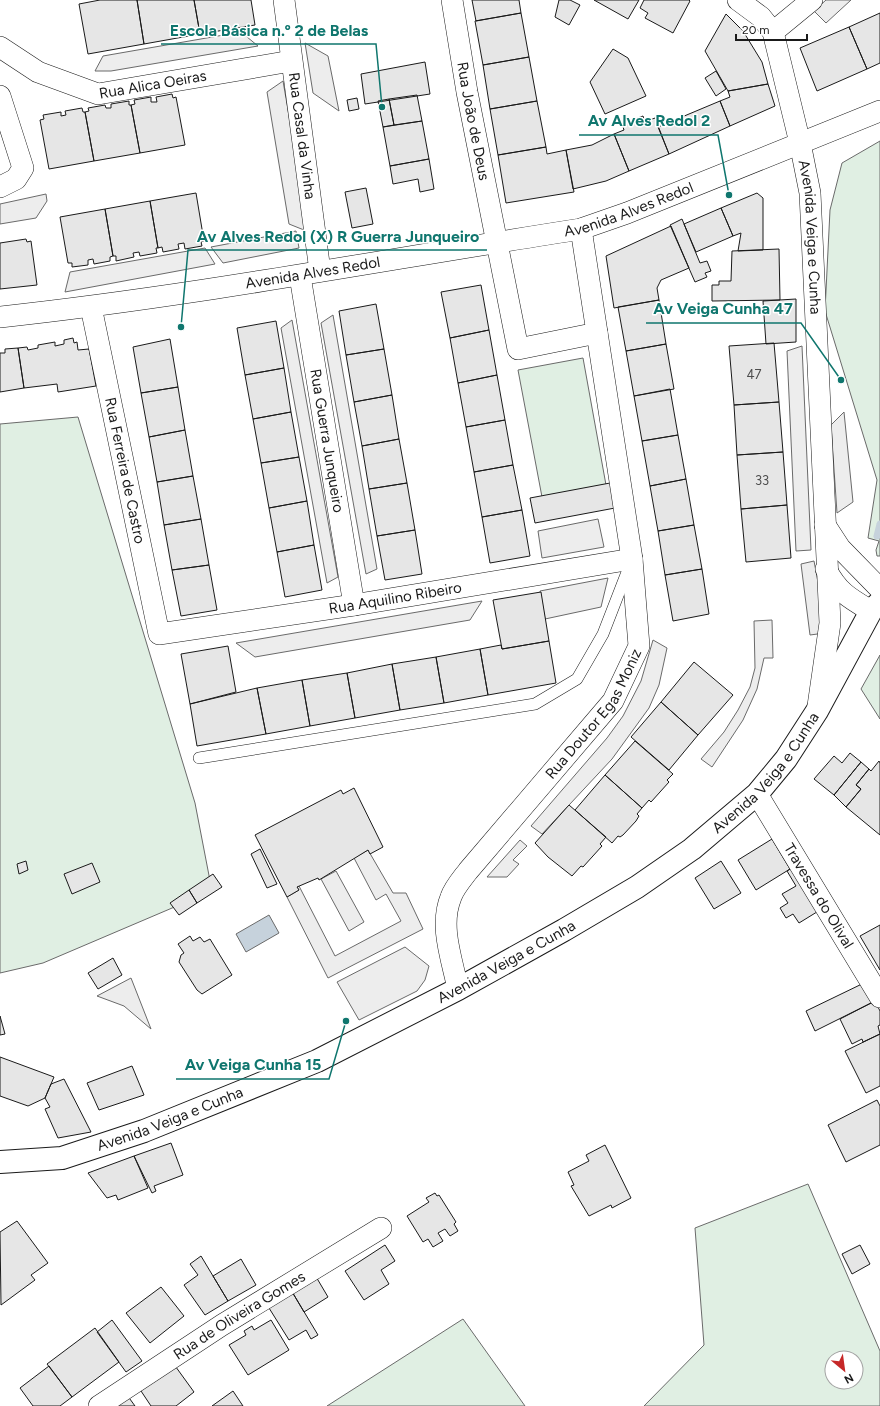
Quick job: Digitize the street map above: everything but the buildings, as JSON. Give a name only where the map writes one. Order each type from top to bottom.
[{"type":"street","name":"Rua Casal da Vinha","points":[[284,0],[320,271]]},
{"type":"street","name":"Rua João de Deus","points":[[452,0],[496,242]]},
{"type":"street","points":[[738,0],[761,17],[773,32],[812,0]]},
{"type":"street","name":"Avenida Veiga e Cunha","points":[[0,1162],[62,1158],[144,1132],[317,1061],[458,989],[564,930],[637,887],[692,849],[757,794],[786,759],[817,710],[830,623],[826,569],[810,193],[800,143],[773,32]]},
{"type":"street","name":"Rua Alica Oeiras","points":[[0,47],[38,72],[98,94],[291,61]]},
{"type":"street","points":[[0,96],[23,168],[16,179],[0,187]]},
{"type":"street","name":"Avenida Alves Redol","points":[[0,317],[91,307],[300,276],[320,271],[581,229],[627,214],[880,110]]},
{"type":"street","name":"Rua Doutor Egas Moniz","points":[[458,989],[446,928],[446,912],[451,896],[468,871],[614,701],[639,646],[632,558],[581,229]]},
{"type":"street","points":[[496,242],[518,349],[597,333]]},
{"type":"street","name":"Rua Guerra Junqueiro","points":[[300,276],[354,605]]},
{"type":"street","name":"Rua Ferreira de Castro","points":[[91,307],[159,634]]},
{"type":"street","points":[[825,525],[840,548],[880,589]]},
{"type":"street","name":"Rua Aquilino Ribeiro","points":[[159,634],[354,605],[632,558]]},
{"type":"street","name":"Avenida Veiga e Cunha","points":[[826,569],[834,584],[844,595],[876,606]]},
{"type":"street","points":[[817,710],[876,606]]},
{"type":"street","name":"Travessa do Olival","points":[[757,794],[880,997]]},
{"type":"street","name":"Rua de Oliveira Gomes","points":[[99,1406],[222,1325],[381,1228]]},
{"type":"lane","points":[[199,758],[535,704],[577,679],[603,634],[632,558]]},
{"type":"green space","points":[[880,141],[880,556],[877,556],[876,550],[879,541],[868,538],[877,480],[825,311],[830,210],[842,163]]},
{"type":"green space","points":[[583,358],[606,485],[542,497],[518,370]]},
{"type":"green space","points":[[78,417],[195,803],[212,891],[43,963],[0,973],[0,424]]},
{"type":"green space","points":[[880,655],[880,719],[861,689]]},
{"type":"green space","points":[[808,1184],[880,1351],[880,1406],[644,1406],[704,1345],[695,1228]]},
{"type":"green space","points":[[463,1319],[525,1406],[327,1406]]},
{"type":"shaded area","points":[[826,0],[851,0],[826,23],[814,11]]},
{"type":"shaded area","points":[[241,32],[258,46],[111,71],[95,71],[103,56]]},
{"type":"shaded area","points":[[305,43],[328,56],[339,111],[313,93]]},
{"type":"shaded area","points":[[283,81],[309,232],[289,224],[267,92]]},
{"type":"shaded area","points":[[46,194],[47,201],[36,218],[0,224],[0,204]]},
{"type":"shaded area","points":[[296,231],[299,248],[223,263],[211,247]]},
{"type":"shaded area","points":[[205,248],[215,264],[65,292],[70,272]]},
{"type":"shaded area","points":[[333,315],[377,569],[366,574],[321,323]]},
{"type":"shaded area","points":[[292,320],[338,577],[327,583],[281,328]]},
{"type":"shaded area","points":[[802,346],[811,550],[796,551],[787,351]]},
{"type":"shaded area","points":[[844,412],[853,502],[837,513],[831,425]]},
{"type":"shaded area","points":[[598,519],[604,547],[542,558],[538,531]]},
{"type":"shaded area","points":[[814,561],[824,614],[825,633],[810,635],[801,564]]},
{"type":"shaded area","points":[[608,578],[601,607],[545,619],[540,591]]},
{"type":"shaded area","points":[[482,601],[470,620],[255,657],[236,643]]},
{"type":"shaded area","points":[[772,620],[773,658],[764,658],[757,689],[743,720],[712,767],[701,759],[724,732],[750,687],[755,668],[754,621]]},
{"type":"shaded area","points":[[653,640],[667,648],[659,685],[649,708],[612,759],[542,834],[531,826],[607,738],[623,716],[641,681]]},
{"type":"shaded area","points":[[520,840],[527,846],[513,860],[519,864],[507,877],[487,877]]},
{"type":"shaded area","points":[[368,850],[393,893],[406,893],[423,929],[328,978],[287,897],[299,890],[297,887],[299,886],[335,956],[401,921],[386,894],[376,900],[354,858]]},
{"type":"shaded area","points":[[336,871],[364,922],[349,931],[321,879]]},
{"type":"shaded area","points":[[269,915],[279,933],[246,952],[236,934]]},
{"type":"shaded area","points":[[405,947],[429,966],[425,980],[417,991],[359,1020],[337,982]]},
{"type":"shaded area","points":[[131,978],[151,1029],[124,1006],[97,996]]},
{"type":"waterway","points":[[877,536],[880,524]]},
{"type":"place","name":"Escola Básica n.º 2 de Belas","points":[[382,107]]},
{"type":"place","name":"Av Alves Redol 2","points":[[729,195]]},
{"type":"place","name":"Av Alves Redol (X) R Guerra Junqueiro","points":[[181,327]]},
{"type":"place","name":"Av Veiga Cunha 47","points":[[841,380]]},
{"type":"place","name":"Av Veiga Cunha 15","points":[[346,1021]]}]
